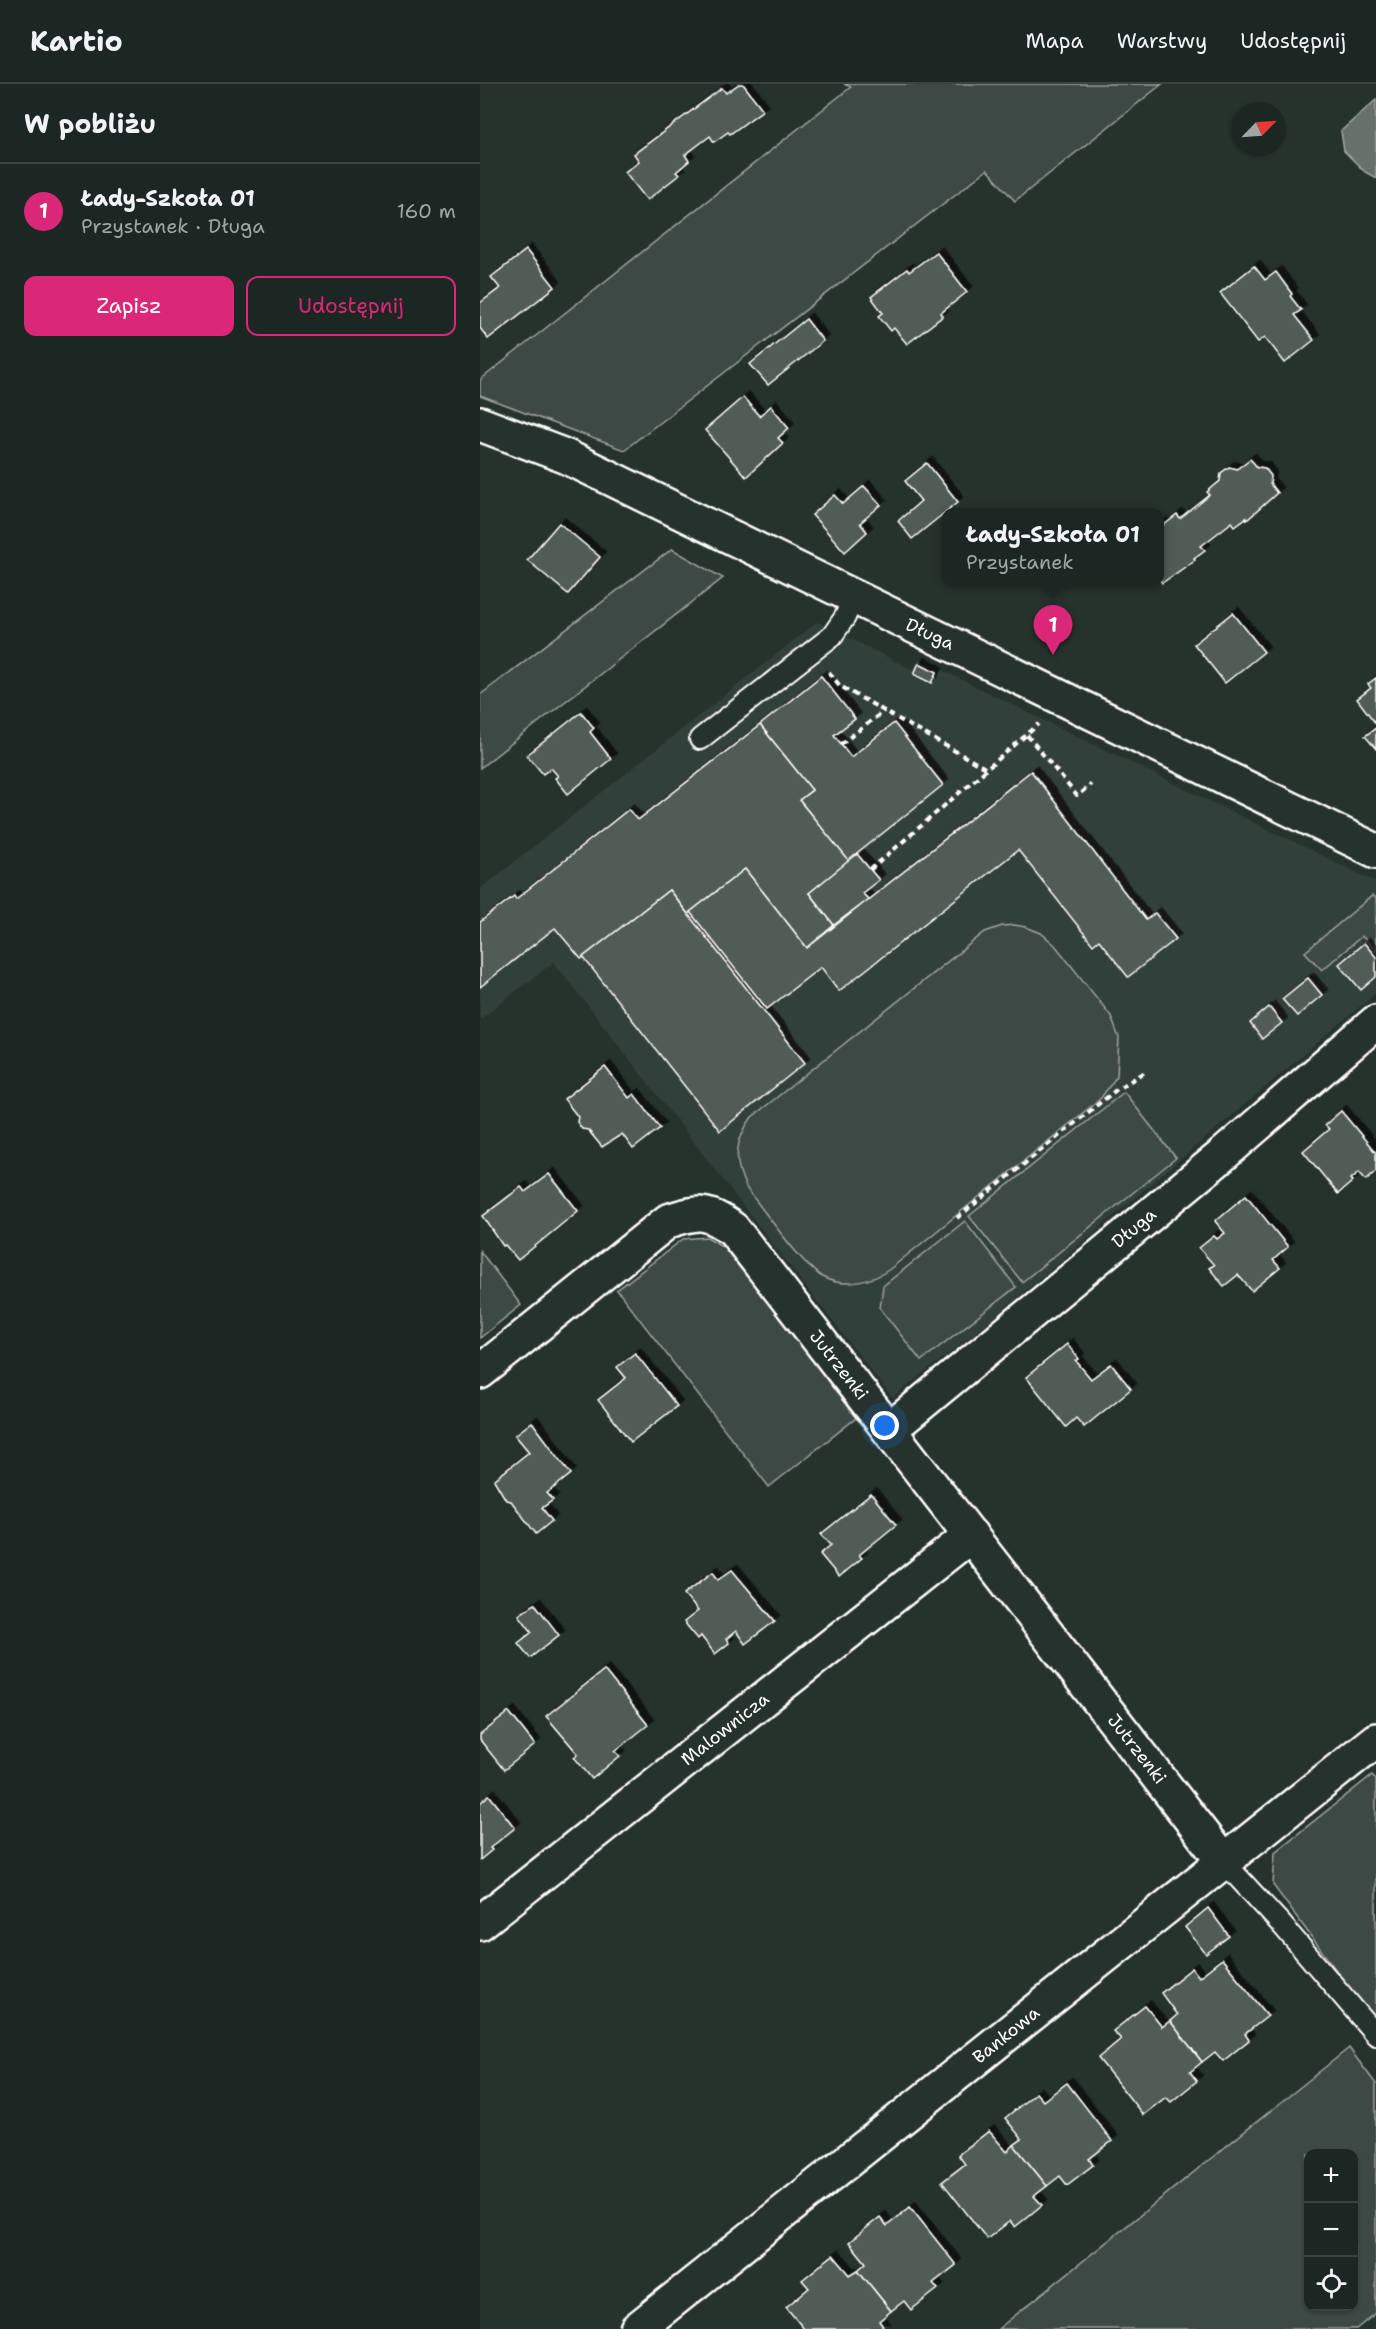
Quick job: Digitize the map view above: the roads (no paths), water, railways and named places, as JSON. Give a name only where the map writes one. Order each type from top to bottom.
[{"type":"street","name":"Długa","points":[[480,424],[565,456],[1376,851]]},
{"type":"street","name":"Długa","points":[[889,1430],[1218,1159],[1376,1022]]},
{"type":"street","name":"Jutrzenki","points":[[480,1372],[669,1221],[694,1213],[716,1217],[734,1229],[1224,1862]]},
{"type":"street","name":"Malownicza","points":[[480,1923],[971,1535]]},
{"type":"street","name":"Bankowa","points":[[637,2329],[1376,1740]]},
{"type":"lane","points":[[700,739],[832,636],[845,617],[853,598]]},
{"type":"lane","points":[[1224,1862],[1282,1925],[1376,2035]]},
{"type":"place","name":"Łady-Szkoła 01","points":[[1053,655]]}]
